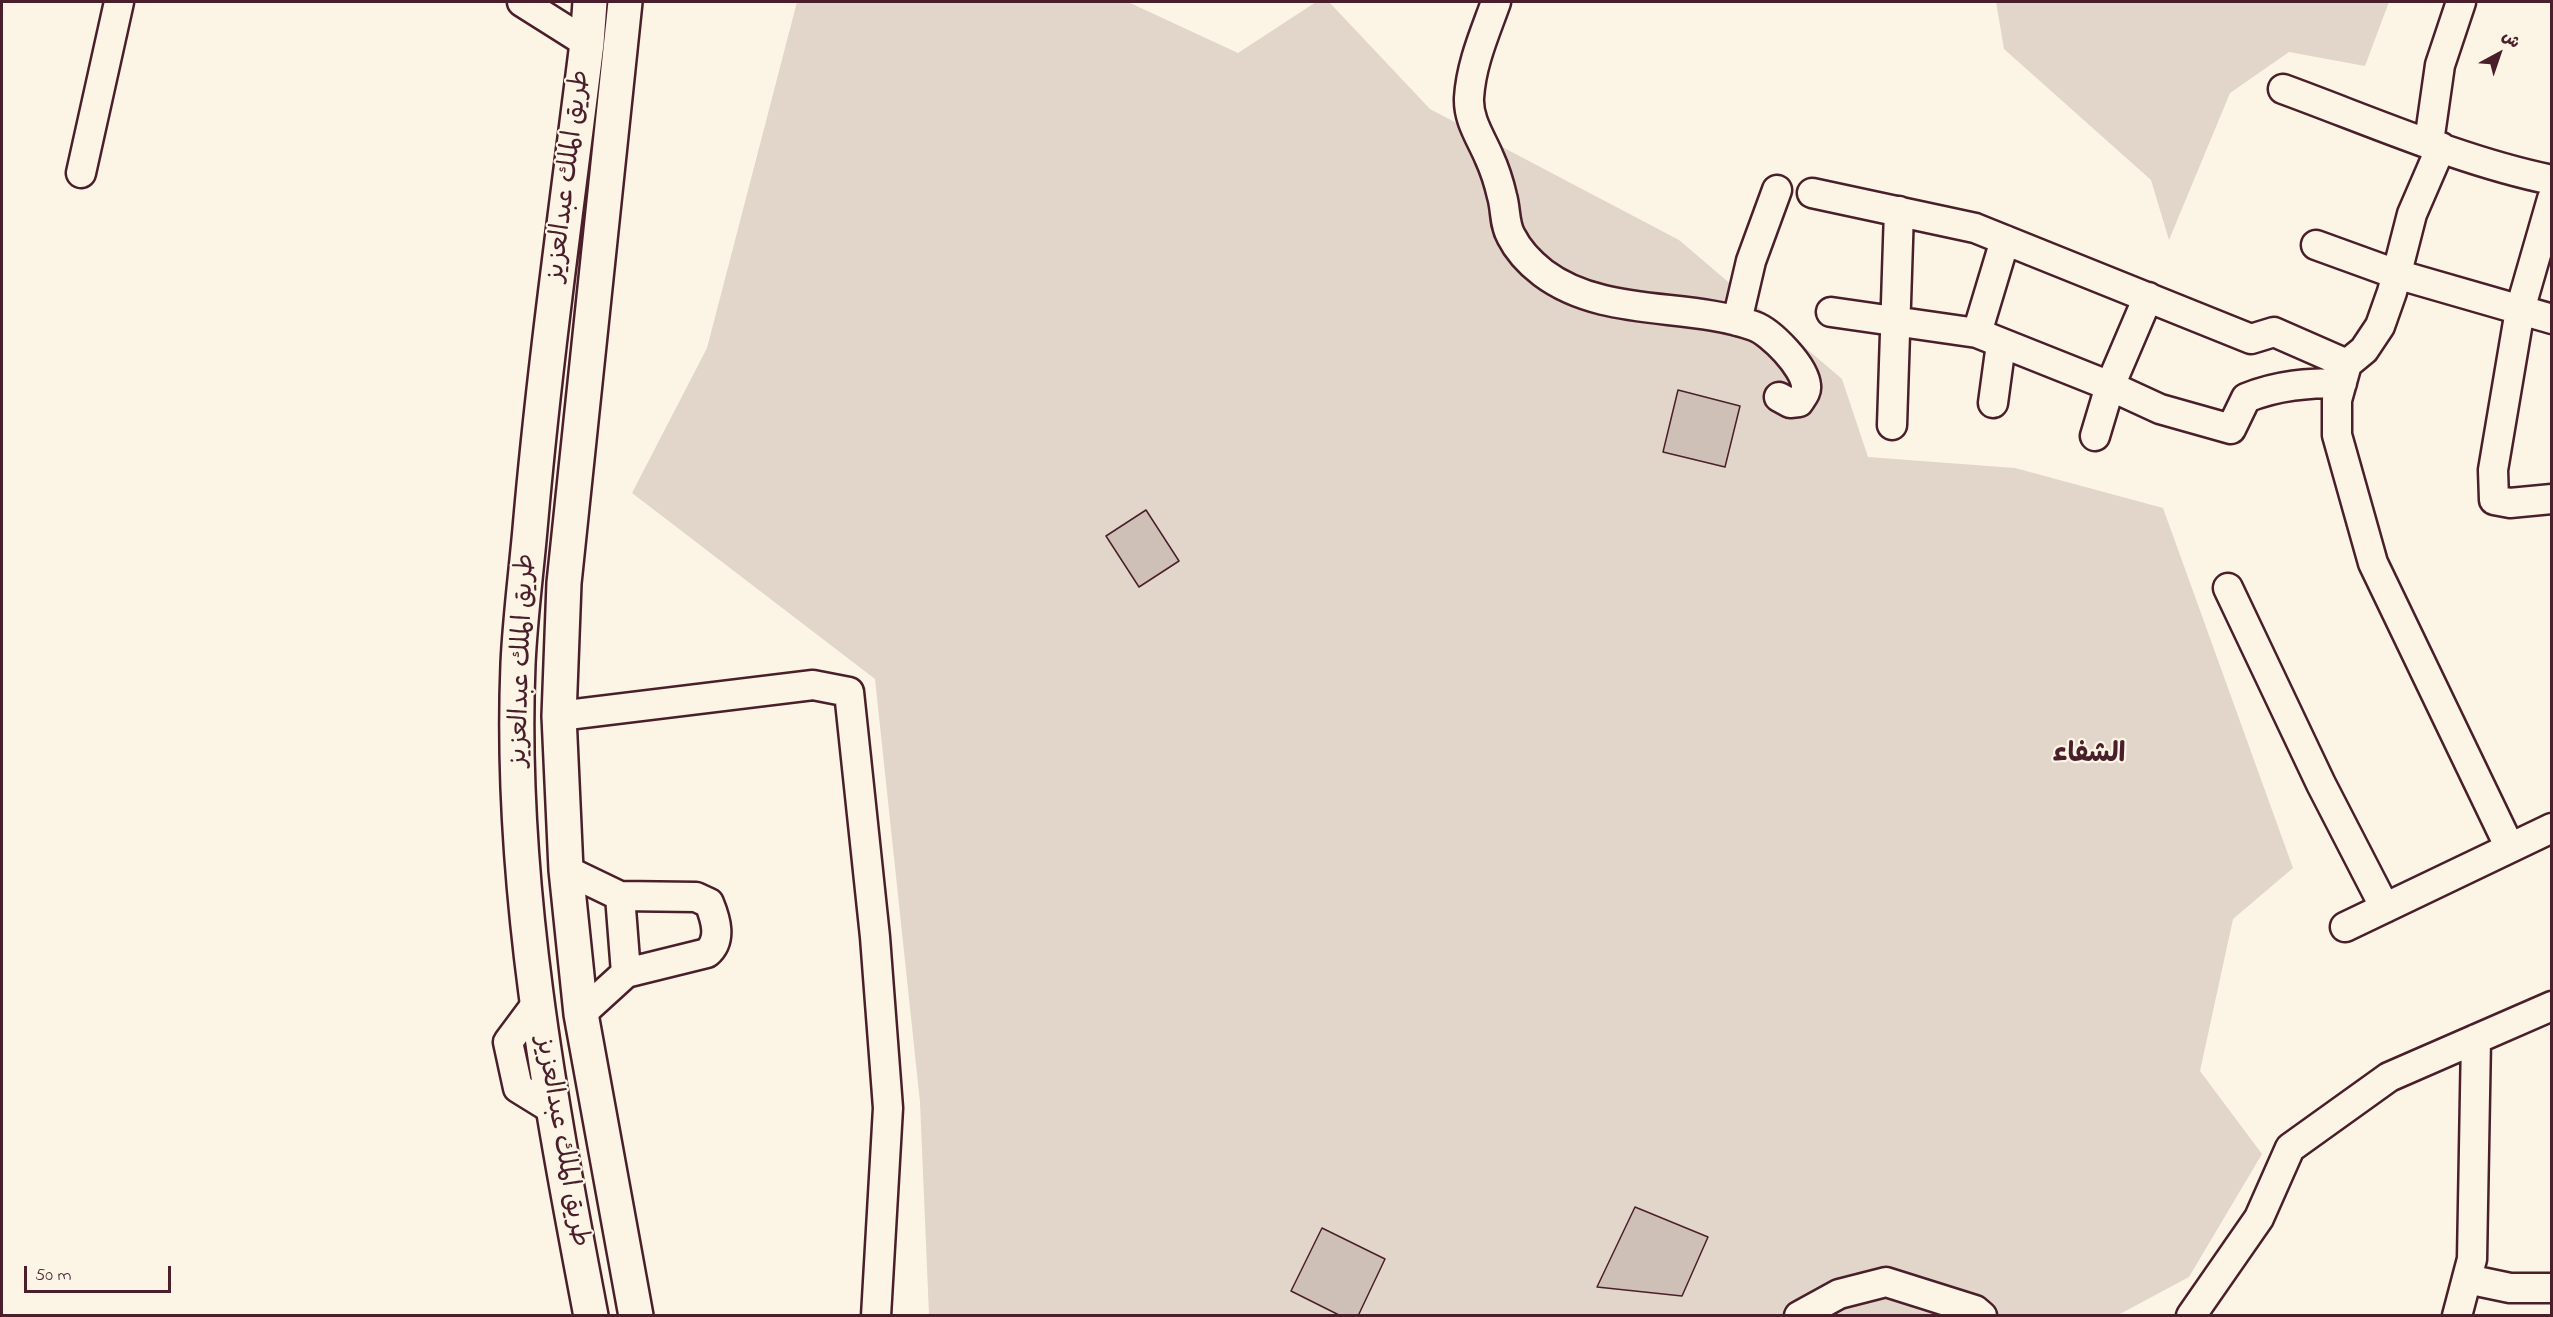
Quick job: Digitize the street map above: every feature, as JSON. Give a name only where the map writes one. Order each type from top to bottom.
[{"type":"highway","name":"طريق الملك عبدالعزيز","points":[[590,2],[587,43],[538,438],[518,664],[519,823],[537,1003],[552,1109],[591,1316]]},
{"type":"highway","name":"طريق الملك عبدالعزيز","points":[[625,2],[564,583],[559,716],[566,870],[581,1014],[636,1316]]},
{"type":"street","points":[[81,173],[119,2]]},
{"type":"street","points":[[522,2],[587,43]]},
{"type":"street","points":[[1496,2],[1474,61],[1469,100],[1471,116],[1497,176],[1509,233],[1518,248],[1544,274],[1565,286],[1586,294],[1611,301],[1737,321],[1756,327],[1773,338],[1795,362],[1806,386],[1799,402],[1790,403],[1779,397]]},
{"type":"street","points":[[2461,2],[2440,65],[2435,145],[2412,214],[2380,326],[2344,374],[2337,400],[2337,435],[2373,562],[2510,848]]},
{"type":"street","points":[[2283,89],[2435,145],[2523,174],[2552,180]]},
{"type":"street","points":[[1737,321],[1751,261],[1776,190]]},
{"type":"street","points":[[1812,193],[1975,228],[2251,339],[2274,332],[2344,374]]},
{"type":"street","points":[[2552,199],[2520,310],[2493,470],[2494,500],[2510,503],[2552,499]]},
{"type":"street","points":[[1892,425],[1899,211]]},
{"type":"street","points":[[1993,403],[1989,338],[2005,240]]},
{"type":"street","points":[[2316,245],[2396,274],[2552,319]]},
{"type":"street","points":[[2094,436],[2110,386],[2148,297]]},
{"type":"street","points":[[1831,312],[1895,320],[1989,338],[2110,386],[2160,409],[2231,429],[2246,398],[2266,390],[2344,374]]},
{"type":"street","points":[[2228,588],[2321,784],[2385,908]]},
{"type":"street","points":[[559,716],[813,685],[849,692],[875,937],[888,1108],[876,1316]]},
{"type":"street","points":[[2345,927],[2552,828]]},
{"type":"street","points":[[566,870],[620,896],[696,897],[709,903],[717,935],[713,947],[707,953],[626,973],[581,1014]]},
{"type":"street","points":[[620,896],[626,973]]},
{"type":"street","points":[[2191,1316],[2259,1218],[2290,1148],[2389,1077],[2552,1006]]},
{"type":"street","points":[[2457,1316],[2472,1259],[2476,1039]]},
{"type":"street","points":[[2467,1279],[2510,1288],[2552,1288]]},
{"type":"street","points":[[1799,1316],[1839,1294],[1886,1282],[1975,1310],[1982,1316]]},
{"type":"shaded area","points":[[797,2],[1128,2],[1238,53],[1316,2],[1329,2],[1430,109],[1679,240],[1842,379],[1868,457],[2015,468],[2163,508],[2293,868],[2233,919],[2200,1071],[2262,1154],[2189,1277],[2118,1315],[929,1315],[920,1102],[875,679],[632,493],[707,348]]},
{"type":"shaded area","points":[[1996,2],[2389,2],[2365,66],[2289,52],[2230,93],[2169,240],[2151,180],[2004,49]]},
{"type":"building","points":[[1678,390],[1740,406],[1725,467],[1663,452]]},
{"type":"building","points":[[1146,510],[1179,561],[1139,587],[1106,536]]},
{"type":"building","points":[[1635,1207],[1708,1237],[1682,1296],[1597,1287]]},
{"type":"building","points":[[1322,1228],[1385,1259],[1358,1316],[1341,1316],[1291,1291]]},
{"type":"district","name":"الشفاء","points":[[2089,757]]}]
